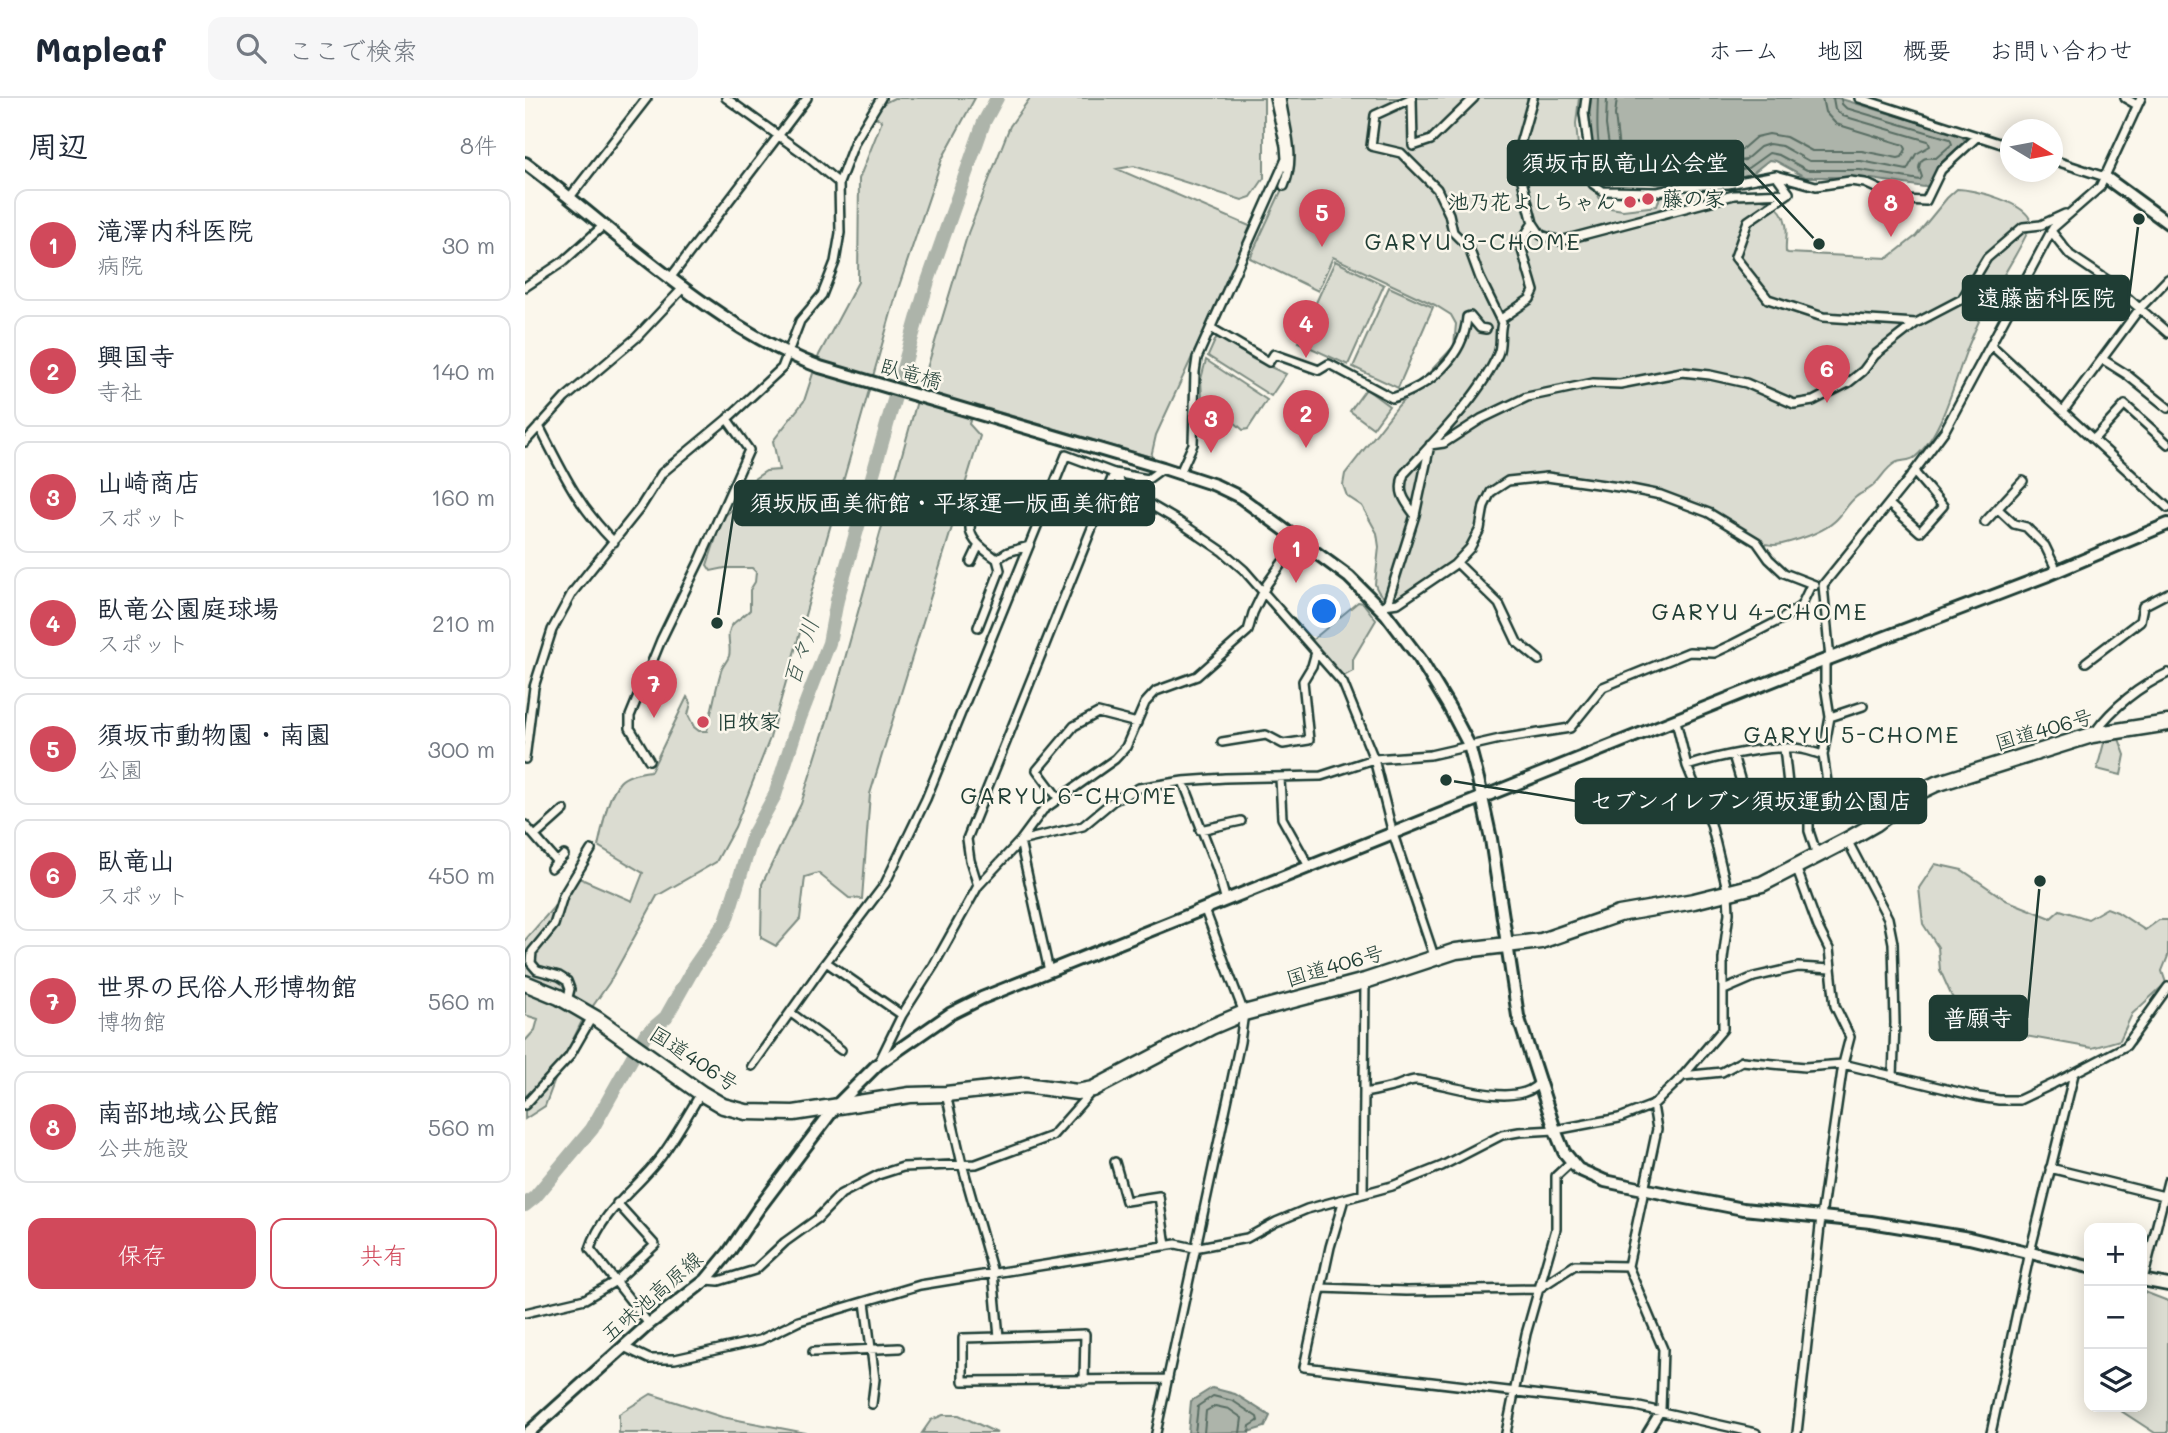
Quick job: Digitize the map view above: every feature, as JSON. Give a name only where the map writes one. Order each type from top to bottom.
[{"type":"highway","name":"国道406号","points":[[525,983],[595,1018],[723,1106],[747,1112],[794,1113],[910,1096],[1025,1085],[1077,1092],[1093,1089],[1211,1027],[1244,1013],[1365,981],[1434,956],[1456,951],[1506,947],[1560,936],[1619,914],[1762,884],[1875,824],[1917,793],[1936,784],[2092,735],[2168,723]]},
{"type":"street","points":[[570,197],[647,98]]},
{"type":"street","points":[[726,98],[804,153],[839,183]]},
{"type":"street","points":[[671,277],[807,98]]},
{"type":"street","points":[[525,759],[529,686],[552,630],[572,593],[614,542],[662,472],[727,419],[782,368],[800,321],[822,295],[835,262],[840,233],[839,183],[855,141],[881,98]]},
{"type":"street","points":[[1180,473],[1193,444],[1195,372],[1198,358],[1286,159],[1274,98]]},
{"type":"street","points":[[1280,98],[1291,155],[1289,174],[1284,186]]},
{"type":"street","points":[[1415,514],[1401,495],[1400,484],[1404,474],[1488,376],[1500,351],[1501,318],[1480,278],[1469,248],[1453,232],[1449,214],[1437,189],[1401,153],[1371,146],[1375,116],[1412,98],[1413,146],[1431,139],[1474,98]]},
{"type":"street","points":[[1533,98],[1516,158],[1533,223],[1541,235],[1560,241],[1734,195],[1789,193]]},
{"type":"street","points":[[1587,98],[1584,113],[1593,184],[1603,191],[1658,192],[1776,175],[1816,186],[1850,181],[1865,183],[1902,200],[1926,201],[1941,170],[1978,136]]},
{"type":"street","points":[[1859,98],[2000,143]]},
{"type":"street","points":[[1817,855],[1809,831],[1809,814],[1826,782],[1823,755],[1830,717],[1825,685],[1828,660],[1823,585],[1945,430],[2051,231],[2099,187],[2139,102],[2125,98]]},
{"type":"street","name":"臥竜橋","points":[[525,163],[684,287],[761,340],[788,355],[820,367],[1215,485],[1240,498],[1299,539],[1382,606],[1450,706],[1469,745],[1491,839],[1518,1016],[1555,1130],[1571,1162]]},
{"type":"street","points":[[2063,163],[2105,177],[2168,223]]},
{"type":"street","points":[[1776,175],[1789,193]]},
{"type":"street","points":[[1789,193],[1748,221],[1735,257],[1768,299],[1823,317],[1916,323]]},
{"type":"street","points":[[1430,445],[1444,443],[1481,419],[1527,397],[1593,383],[1620,384],[1682,372],[1746,383],[1794,404],[1813,401],[1848,383],[1863,371],[1875,355],[1916,323],[1962,299],[1987,258],[2023,227],[2041,225],[2065,215]]},
{"type":"street","points":[[1501,318],[1530,299],[1534,291],[1520,243],[1533,223]]},
{"type":"street","points":[[525,287],[564,261],[604,225]]},
{"type":"street","points":[[2051,231],[2070,255],[2107,280],[2168,333]]},
{"type":"street","points":[[2064,410],[2140,308],[2168,279]]},
{"type":"street","points":[[528,438],[565,398],[636,338],[684,287]]},
{"type":"street","points":[[1212,328],[1269,362],[1274,354],[1319,370],[1329,364],[1392,398],[1409,393],[1447,364],[1460,347],[1466,332],[1467,317],[1470,316],[1480,328],[1486,329]]},
{"type":"street","points":[[1991,345],[2168,508]]},
{"type":"street","points":[[2102,359],[2126,374],[2168,408]]},
{"type":"street","points":[[2094,439],[2125,405],[2168,444]]},
{"type":"street","points":[[649,761],[630,728],[629,716],[749,450],[727,419]]},
{"type":"street","points":[[525,426],[528,438]]},
{"type":"street","points":[[539,426],[575,495],[592,520],[614,542]]},
{"type":"street","points":[[1382,606],[1415,514],[1430,445]]},
{"type":"street","points":[[752,1066],[885,884],[926,799],[1066,455],[1114,473],[1148,479],[1163,468]]},
{"type":"street","points":[[1889,504],[1920,532],[1943,506],[1914,472]]},
{"type":"street","points":[[1114,473],[1125,490],[1222,551],[1263,589],[1263,594],[1343,683],[1374,759],[1393,834],[1434,956]]},
{"type":"street","points":[[978,886],[967,839],[1114,473]]},
{"type":"street","points":[[1382,606],[1398,603],[1427,586],[1457,563],[1470,548],[1480,529],[1484,506],[1492,492],[1508,481],[1547,477],[1661,495],[1709,513],[1757,542],[1769,559],[1784,573],[1811,585],[1823,585]]},
{"type":"street","points":[[1986,522],[2023,481]]},
{"type":"street","points":[[978,627],[1000,570],[997,559],[979,545],[971,532],[970,523],[1005,495]]},
{"type":"street","points":[[1998,509],[2014,524],[2026,527],[2045,546],[2057,571]]},
{"type":"street","name":"五味池高原線","points":[[527,1431],[649,1324],[706,1280],[836,1106],[878,1064],[950,1014],[1049,971],[2057,571],[2168,524]]},
{"type":"street","points":[[878,1064],[902,1015],[934,965],[978,886],[1020,841],[1043,810],[1115,759],[1126,747],[1145,703],[1156,691],[1197,676],[1248,631],[1267,584],[1299,539]]},
{"type":"street","points":[[971,562],[979,545]]},
{"type":"street","points":[[997,559],[1008,552],[1029,547]]},
{"type":"street","points":[[1457,563],[1499,604],[1517,642],[1539,660]]},
{"type":"street","points":[[1020,841],[1083,826],[1113,801],[1139,788],[1265,776],[1321,776],[1374,759],[1430,755],[1469,745],[1570,728],[1603,687],[1689,652],[1714,653],[1731,645],[1782,619],[1801,606],[1811,585]]},
{"type":"street","points":[[2086,662],[2140,621],[2143,606],[2168,593]]},
{"type":"street","points":[[1222,742],[1266,735],[1283,744],[1309,740],[1303,681],[1316,652]]},
{"type":"street","points":[[2092,735],[2106,718],[2129,698],[2151,681],[2168,673]]},
{"type":"street","points":[[1830,717],[1863,706]]},
{"type":"street","points":[[1058,798],[1037,770],[1075,726],[1098,713],[1137,723]]},
{"type":"street","points":[[624,1347],[649,1359],[674,1359],[760,1340],[799,1321],[920,1285],[1176,1244],[1194,1248],[1247,1238],[1307,1209],[1363,1194],[1443,1166],[1502,1135],[1555,1130],[1619,1118],[1653,1105],[1682,1077],[1723,1029],[1723,959],[1730,913],[1728,893],[1711,824],[1687,766],[1676,720]]},
{"type":"street","points":[[1687,766],[1710,759],[1784,748],[1823,755]]},
{"type":"street","points":[[1784,748],[1789,793]]},
{"type":"street","points":[[1733,755],[1746,799],[1807,791],[1819,796]]},
{"type":"street","points":[[1280,778],[1282,818],[1310,868]]},
{"type":"street","points":[[1183,782],[1217,869],[1226,901]]},
{"type":"street","points":[[535,836],[564,810]]},
{"type":"street","points":[[1200,830],[1241,821]]},
{"type":"street","points":[[525,825],[557,862]]},
{"type":"street","points":[[1847,840],[1888,918],[1893,943],[1893,1076]]},
{"type":"street","points":[[1020,841],[1049,971]]},
{"type":"street","points":[[567,1002],[567,981],[537,970],[531,963],[531,958],[532,952],[554,925],[563,896],[591,850]]},
{"type":"street","points":[[551,868],[564,855]]},
{"type":"street","points":[[1797,867],[1818,927],[1829,949],[1835,1006],[1850,1037],[1843,1064],[1821,1217],[1797,1433]]},
{"type":"street","points":[[1156,1433],[1244,1013],[1205,910]]},
{"type":"street","points":[[826,962],[902,1015]]},
{"type":"street","points":[[1724,990],[1754,977],[1798,967],[1831,969]]},
{"type":"street","points":[[1363,1194],[1365,981]]},
{"type":"street","points":[[1682,1077],[1722,1072],[1742,1061],[1805,1067],[1843,1064],[1999,1100],[2018,1100],[2126,1046],[2168,987]]},
{"type":"street","points":[[791,1013],[841,1050]]},
{"type":"street","points":[[525,1105],[569,1057],[595,1018]]},
{"type":"street","points":[[1991,1433],[2030,1252],[2074,1074]]},
{"type":"street","points":[[1364,1093],[1399,1086],[1413,1079],[1470,1091],[1510,1095],[1533,1089],[1539,1083]]},
{"type":"street","points":[[706,1280],[719,1281],[755,1270],[785,1242],[817,1219],[841,1194],[878,1175],[903,1167],[976,1164],[1052,1136],[1093,1089]]},
{"type":"street","points":[[649,1324],[590,1249],[603,1221],[663,1156],[701,1093]]},
{"type":"street","points":[[946,1094],[962,1164],[993,1273],[999,1337]]},
{"type":"street","points":[[1647,1433],[1661,1410],[1663,1349],[1627,1266],[1657,1129],[1653,1105]]},
{"type":"street","points":[[1115,1162],[1126,1201],[1159,1196],[1166,1246]]},
{"type":"street","points":[[1506,1433],[1538,1289],[1556,1229],[1556,1176],[1571,1162],[1589,1175],[1743,1209],[1871,1222],[1969,1238],[2084,1266]]},
{"type":"street","points":[[2050,1168],[2166,1197]]},
{"type":"street","points":[[2147,1263],[2168,1181]]},
{"type":"street","points":[[1344,1199],[1304,1367],[1661,1410],[1756,1433]]},
{"type":"street","points":[[525,1313],[585,1300],[616,1281],[655,1245],[617,1203]]},
{"type":"street","points":[[1321,1288],[1406,1291],[1538,1289],[1575,1265],[1627,1266]]},
{"type":"street","points":[[2147,1281],[2168,1285]]},
{"type":"street","points":[[865,1302],[875,1379],[872,1405]]},
{"type":"street","points":[[1084,1381],[1085,1334],[963,1338],[963,1381],[1084,1381],[1168,1379]]},
{"type":"street","points":[[813,1352],[872,1347],[899,1348]]},
{"type":"shaded area","points":[[894,98],[975,98],[942,159],[897,292],[770,738],[735,827],[716,862],[657,896],[609,983],[581,1023],[545,1106],[525,1119],[525,1041],[535,1030],[538,1019],[525,1015],[525,940],[579,878],[632,901],[643,873],[598,846],[611,796],[623,779],[651,771],[687,697],[691,703],[688,715],[694,727],[699,731],[707,731],[721,671],[730,652],[730,628],[750,610],[750,590],[755,582],[756,572],[752,568],[711,571],[707,565],[723,517],[738,505],[751,481],[766,471],[779,470],[773,441],[804,401],[819,355],[858,282],[859,179],[882,121],[874,116],[880,105]]},
{"type":"shaded area","points":[[1030,98],[1264,98],[1264,178],[1251,197],[1242,200],[1134,166],[1117,169],[1252,227],[1156,435],[1151,457],[975,405],[969,424],[980,436],[870,794],[862,899],[849,898],[818,873],[805,877],[800,919],[776,946],[761,938],[762,884],[801,804],[968,233],[1010,126]]},
{"type":"shaded area","points":[[1281,98],[1579,98],[1576,124],[1580,166],[1585,180],[1595,189],[1604,207],[1623,210],[1657,206],[1661,194],[1686,189],[1738,187],[1744,195],[1764,200],[1781,211],[1786,224],[1788,253],[1888,258],[1916,236],[1957,189],[1987,194],[2010,203],[2027,215],[2031,222],[1983,312],[1933,435],[1915,457],[1891,466],[1873,486],[1853,499],[1838,518],[1824,529],[1772,545],[1753,540],[1711,514],[1641,492],[1553,479],[1528,478],[1509,481],[1491,492],[1480,529],[1457,563],[1398,603],[1384,597],[1376,588],[1379,547],[1377,533],[1362,506],[1347,496],[1343,485],[1345,474],[1398,406],[1454,346],[1456,324],[1451,315],[1435,305],[1333,257],[1318,291],[1250,258],[1289,174]]},
{"type":"shaded area","points":[[1335,261],[1384,285],[1348,365],[1298,342]]},
{"type":"shaded area","points":[[1389,287],[1433,307],[1398,388],[1353,367]]},
{"type":"shaded area","points":[[1217,336],[1253,359],[1286,374],[1271,396],[1208,356]]},
{"type":"shaded area","points":[[1206,360],[1267,400],[1248,429],[1243,430],[1202,398],[1201,379]]},
{"type":"shaded area","points":[[1366,389],[1389,406],[1373,428],[1350,411]]},
{"type":"shaded area","points":[[1358,602],[1363,603],[1376,620],[1353,659],[1353,671],[1344,676],[1340,675],[1311,641]]},
{"type":"shaded area","points":[[2118,736],[2125,755],[2121,775],[2097,769],[2105,739]]},
{"type":"shaded area","points":[[1935,864],[1962,870],[2006,900],[2051,918],[2060,910],[2088,919],[2107,908],[2145,930],[2159,920],[2168,920],[2168,956],[2162,971],[2166,983],[2132,1014],[2120,1040],[2092,1048],[1998,1031],[1969,1018],[1952,997],[1940,970],[1938,947],[1923,924],[1919,888]]},
{"type":"shaded area","points":[[2147,1293],[2168,1301],[2168,1433],[2155,1433],[2123,1412],[2147,1412]]},
{"type":"shaded area","points":[[651,1394],[722,1417],[806,1433],[619,1433],[619,1414]]},
{"type":"shaded area","points":[[943,1415],[959,1415],[997,1433],[922,1433],[931,1420]]},
{"type":"water","points":[[1591,98],[1838,98],[1961,135],[1965,141],[1942,162],[1929,185],[1924,187],[1859,177],[1805,177],[1769,160],[1750,175],[1660,185],[1619,176],[1611,178],[1599,173],[1590,136]]},
{"type":"water","points":[[1212,1388],[1235,1394],[1270,1416],[1265,1427],[1248,1432],[1188,1433],[1191,1401]]},
{"type":"waterway","name":"百々川","points":[[525,1205],[535,1197],[592,1129],[645,1035],[666,1017],[694,967],[726,921],[753,835],[775,795],[798,723],[829,643],[837,600],[928,281],[984,122],[997,98]]},
{"type":"place","name":"藤の家","points":[[1648,199]]},
{"type":"place","name":"池乃花よしちゃん","points":[[1630,202]]},
{"type":"place","name":"遠藤歯科医院","points":[[2139,219]]},
{"type":"place","name":"南部地域公民館","points":[[1891,237]]},
{"type":"place","name":"須坂市臥竜山公会堂","points":[[1819,244]]},
{"type":"place","name":"須坂市動物園・南園","points":[[1322,247]]},
{"type":"place","name":"臥竜公園庭球場","points":[[1306,358]]},
{"type":"place","name":"臥竜山","points":[[1827,403]]},
{"type":"place","name":"興国寺","points":[[1306,448]]},
{"type":"place","name":"山崎商店","points":[[1211,453]]},
{"type":"place","name":"滝澤内科医院","points":[[1296,583]]},
{"type":"place","name":"須坂版画美術館・平塚運一版画美術館","points":[[717,623]]},
{"type":"place","name":"世界の民俗人形博物館","points":[[654,718]]},
{"type":"place","name":"旧牧家","points":[[703,722]]},
{"type":"place","name":"セブンイレブン須坂運動公園店","points":[[1446,780]]},
{"type":"place","name":"普願寺","points":[[2040,881]]},
{"type":"district","name":"GARYU 3-CHOME","points":[[1473,242]]},
{"type":"district","name":"GARYU 4-CHOME","points":[[1760,612]]},
{"type":"district","name":"GARYU 5-CHOME","points":[[1852,735]]},
{"type":"district","name":"GARYU 6-CHOME","points":[[1069,796]]}]
